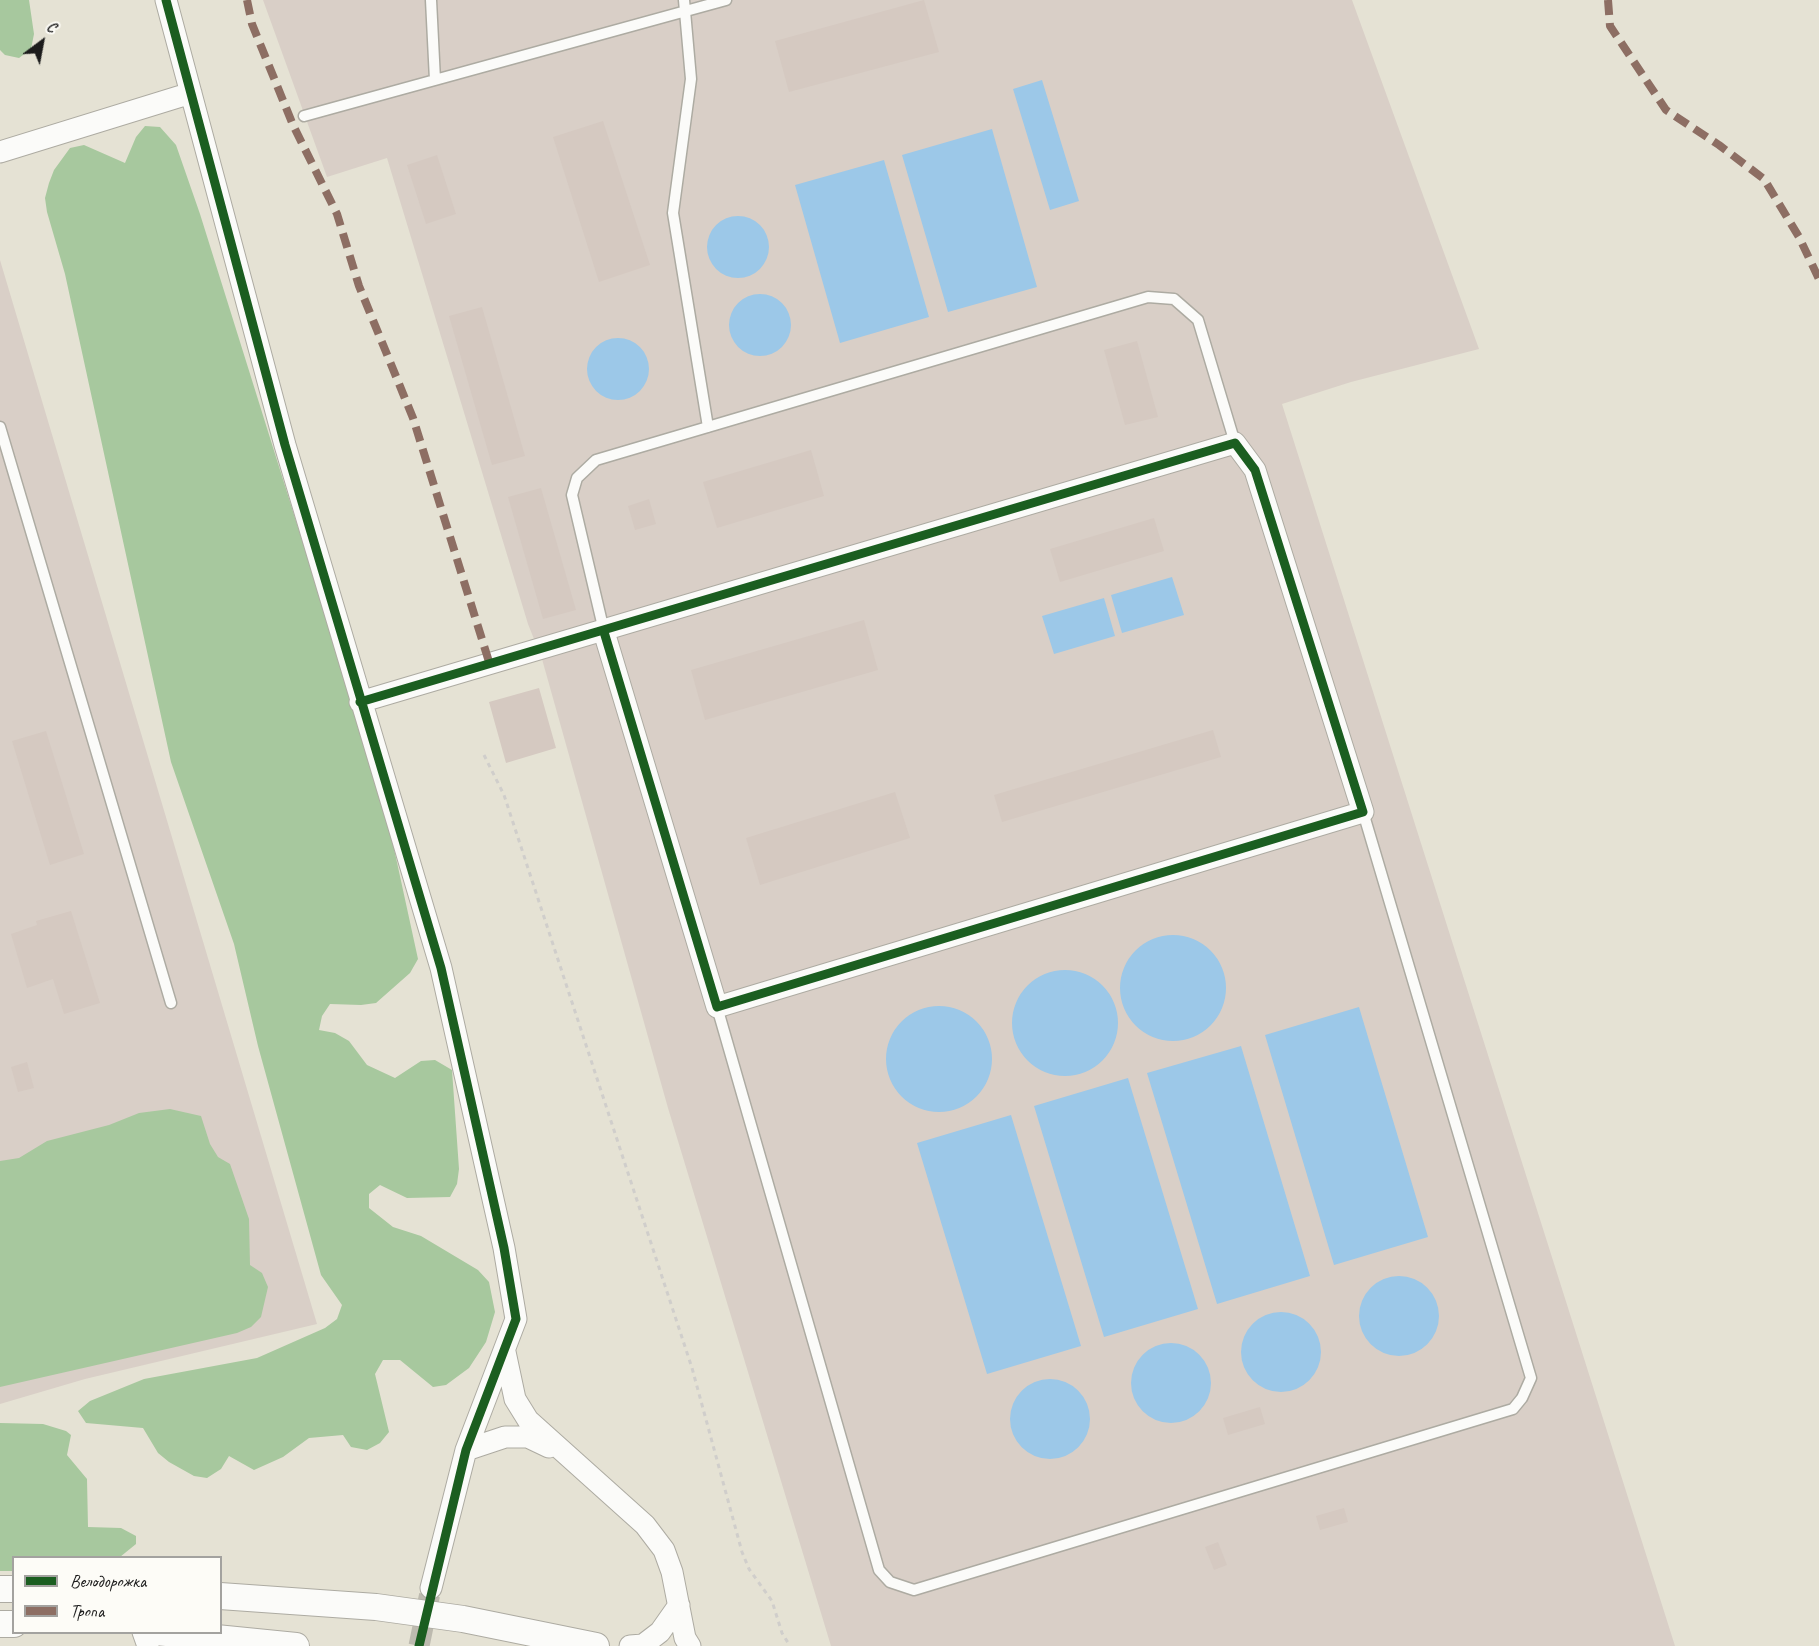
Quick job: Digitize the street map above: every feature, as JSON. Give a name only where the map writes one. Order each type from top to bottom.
[{"type":"street","points":[[166,0],[285,445],[441,968],[504,1248],[516,1320],[466,1450],[431,1588]]},
{"type":"street","points":[[0,152],[191,93]]},
{"type":"street","points":[[360,702],[604,632],[1235,443],[1255,470],[1363,812],[717,1007],[604,632]]},
{"type":"street","points":[[505,1352],[514,1399],[528,1420],[564,1454],[618,1499],[652,1533],[664,1550],[680,1605],[685,1638],[690,1646]]},
{"type":"street","points":[[466,1450],[505,1437],[528,1437],[564,1454]]},
{"type":"street","points":[[222,1596],[376,1607],[463,1619],[596,1646]]},
{"type":"street","points":[[630,1646],[643,1645],[660,1632],[680,1605]]},
{"type":"street","points":[[176,1634],[296,1646]]},
{"type":"lane","points":[[430,0],[435,80]]},
{"type":"lane","points":[[304,116],[685,6],[726,0]]},
{"type":"lane","points":[[685,6],[691,79],[673,213],[708,427]]},
{"type":"lane","points":[[604,632],[572,495],[578,478],[596,460],[1148,297],[1174,299],[1198,320],[1235,443]]},
{"type":"lane","points":[[0,427],[171,1003]]},
{"type":"lane","points":[[717,1007],[879,1570],[890,1582],[914,1590],[1513,1409],[1522,1398],[1531,1378],[1363,812]]},
{"type":"path","points":[[484,755],[504,795],[684,1346],[742,1552],[749,1569],[772,1601],[782,1633],[790,1646]]},
{"type":"shaded area","points":[[263,0],[1352,0],[1479,349],[1351,382],[1282,404],[1675,1646],[831,1646],[668,1108],[542,659],[528,624],[387,158],[327,177]]},
{"type":"shaded area","points":[[0,260],[317,1324],[85,1379],[0,1404]]},
{"type":"green space","points":[[0,0],[29,0],[34,34],[31,49],[19,58],[5,55],[0,50]]},
{"type":"green space","points":[[145,126],[160,127],[176,145],[200,214],[367,748],[393,844],[418,959],[410,973],[376,1003],[330,1004],[322,1016],[319,1030],[335,1033],[349,1041],[367,1065],[395,1078],[421,1061],[435,1060],[452,1070],[459,1169],[457,1184],[450,1197],[407,1198],[380,1185],[369,1194],[369,1208],[393,1227],[421,1236],[478,1270],[489,1282],[495,1312],[486,1342],[469,1368],[446,1385],[433,1387],[400,1360],[383,1360],[375,1374],[389,1432],[380,1443],[367,1450],[351,1447],[343,1435],[309,1438],[283,1457],[254,1470],[229,1456],[221,1469],[207,1478],[194,1476],[169,1462],[158,1453],[143,1428],[86,1423],[78,1411],[90,1401],[144,1379],[257,1358],[325,1328],[337,1319],[342,1305],[321,1275],[258,1046],[234,944],[171,762],[65,274],[47,212],[45,198],[49,183],[54,170],[70,148],[84,145],[125,163],[136,137]]},
{"type":"green space","points":[[170,1109],[201,1116],[210,1144],[218,1157],[230,1164],[249,1219],[250,1265],[262,1273],[268,1287],[261,1317],[251,1327],[237,1333],[0,1387],[0,1161],[19,1158],[47,1141],[109,1125],[139,1113]]},
{"type":"green space","points":[[0,1423],[43,1424],[66,1431],[71,1435],[67,1455],[87,1479],[88,1527],[121,1528],[136,1536],[136,1544],[121,1556],[12,1556],[12,1571],[0,1571]]},
{"type":"water","points":[[1042,80],[1079,201],[1050,210],[1013,89]]},
{"type":"water","points":[[992,129],[1037,287],[948,312],[902,155]]},
{"type":"water","points":[[884,160],[929,317],[840,343],[795,185]]},
{"type":"water","points":[[738,216],[750,218],[760,225],[767,235],[769,247],[767,259],[760,269],[750,276],[738,278],[726,276],[716,269],[709,259],[707,247],[709,235],[716,225],[726,218]]},
{"type":"water","points":[[760,294],[772,296],[782,303],[789,313],[791,325],[789,337],[782,347],[772,354],[760,356],[748,354],[738,347],[731,337],[729,325],[731,313],[738,303],[748,296]]},
{"type":"water","points":[[618,338],[630,340],[640,347],[647,357],[649,369],[647,381],[640,391],[630,398],[618,400],[606,398],[596,391],[589,381],[587,369],[589,357],[596,347],[606,340]]},
{"type":"water","points":[[1172,577],[1184,615],[1122,633],[1111,595]]},
{"type":"water","points":[[1104,598],[1115,636],[1054,654],[1042,616]]},
{"type":"water","points":[[1173,935],[1193,939],[1210,951],[1222,968],[1226,988],[1222,1008],[1210,1025],[1193,1037],[1173,1041],[1153,1037],[1136,1025],[1124,1008],[1120,988],[1124,968],[1136,951],[1153,939]]},
{"type":"water","points":[[1065,970],[1085,974],[1102,986],[1114,1003],[1118,1023],[1114,1043],[1102,1060],[1085,1072],[1065,1076],[1045,1072],[1028,1060],[1016,1043],[1012,1023],[1016,1003],[1028,986],[1045,974]]},
{"type":"water","points":[[939,1006],[959,1010],[976,1022],[988,1039],[992,1059],[988,1079],[976,1096],[959,1108],[939,1112],[919,1108],[902,1096],[890,1079],[886,1059],[890,1039],[902,1022],[919,1010]]},
{"type":"water","points":[[1359,1007],[1428,1237],[1334,1265],[1265,1035]]},
{"type":"water","points":[[1241,1046],[1310,1276],[1217,1304],[1147,1073]]},
{"type":"water","points":[[1128,1078],[1198,1309],[1104,1337],[1034,1106]]},
{"type":"water","points":[[1011,1115],[1081,1346],[987,1374],[917,1143]]},
{"type":"water","points":[[1399,1276],[1414,1279],[1427,1288],[1436,1301],[1439,1316],[1436,1331],[1427,1344],[1414,1353],[1399,1356],[1384,1353],[1371,1344],[1362,1331],[1359,1316],[1362,1301],[1371,1288],[1384,1279]]},
{"type":"water","points":[[1281,1312],[1296,1315],[1309,1324],[1318,1337],[1321,1352],[1318,1367],[1309,1380],[1296,1389],[1281,1392],[1266,1389],[1253,1380],[1244,1367],[1241,1352],[1244,1337],[1253,1324],[1266,1315]]},
{"type":"water","points":[[1171,1343],[1186,1346],[1199,1355],[1208,1368],[1211,1383],[1208,1398],[1199,1411],[1186,1420],[1171,1423],[1156,1420],[1143,1411],[1134,1398],[1131,1383],[1134,1368],[1143,1355],[1156,1346]]},
{"type":"water","points":[[1050,1379],[1065,1382],[1078,1391],[1087,1404],[1090,1419],[1087,1434],[1078,1447],[1065,1456],[1050,1459],[1035,1456],[1022,1447],[1013,1434],[1010,1419],[1013,1404],[1022,1391],[1035,1382]]},
{"type":"building","points":[[924,0],[939,52],[789,92],[775,41]]},
{"type":"building","points":[[603,121],[650,265],[599,282],[553,137]]},
{"type":"building","points":[[437,155],[456,214],[426,224],[407,165]]},
{"type":"building","points":[[482,307],[525,456],[492,465],[449,316]]},
{"type":"building","points":[[1137,341],[1158,417],[1125,425],[1104,350]]},
{"type":"building","points":[[811,450],[824,496],[717,528],[703,482]]},
{"type":"building","points":[[541,488],[576,610],[543,619],[508,497]]},
{"type":"building","points":[[649,499],[656,524],[635,530],[628,506]]},
{"type":"building","points":[[1154,518],[1164,551],[1060,582],[1050,549]]},
{"type":"building","points":[[864,620],[878,670],[705,720],[691,670]]},
{"type":"building","points":[[539,688],[556,748],[506,763],[489,702]]},
{"type":"building","points":[[1213,730],[1221,757],[1002,822],[994,795]]},
{"type":"building","points":[[46,731],[84,854],[50,865],[12,741]]},
{"type":"building","points":[[895,792],[910,838],[760,885],[746,838]]},
{"type":"building","points":[[71,911],[100,1003],[64,1014],[53,979],[27,988],[11,934],[37,925],[36,921]]},
{"type":"building","points":[[27,1062],[34,1088],[18,1092],[11,1067]]},
{"type":"building","points":[[1260,1407],[1265,1424],[1228,1435],[1223,1418]]},
{"type":"building","points":[[1344,1508],[1348,1522],[1320,1530],[1316,1516]]},
{"type":"building","points":[[1218,1542],[1227,1565],[1214,1570],[1205,1547]]},
{"type":"tunnel","points":[[419,1646],[431,1588]]},
{"type":"marked path","points":[[247,0],[252,24],[293,125],[337,214],[359,286],[413,418],[490,665]]},
{"type":"marked path","points":[[1608,0],[1610,26],[1666,110],[1719,145],[1764,179],[1799,237],[1819,279]]},
{"type":"cycle path","points":[[166,0],[285,445],[441,968],[504,1248],[516,1319],[466,1450],[419,1646]]},
{"type":"cycle path","points":[[360,702],[1235,443],[1255,470],[1363,812],[717,1007],[604,632]]}]
